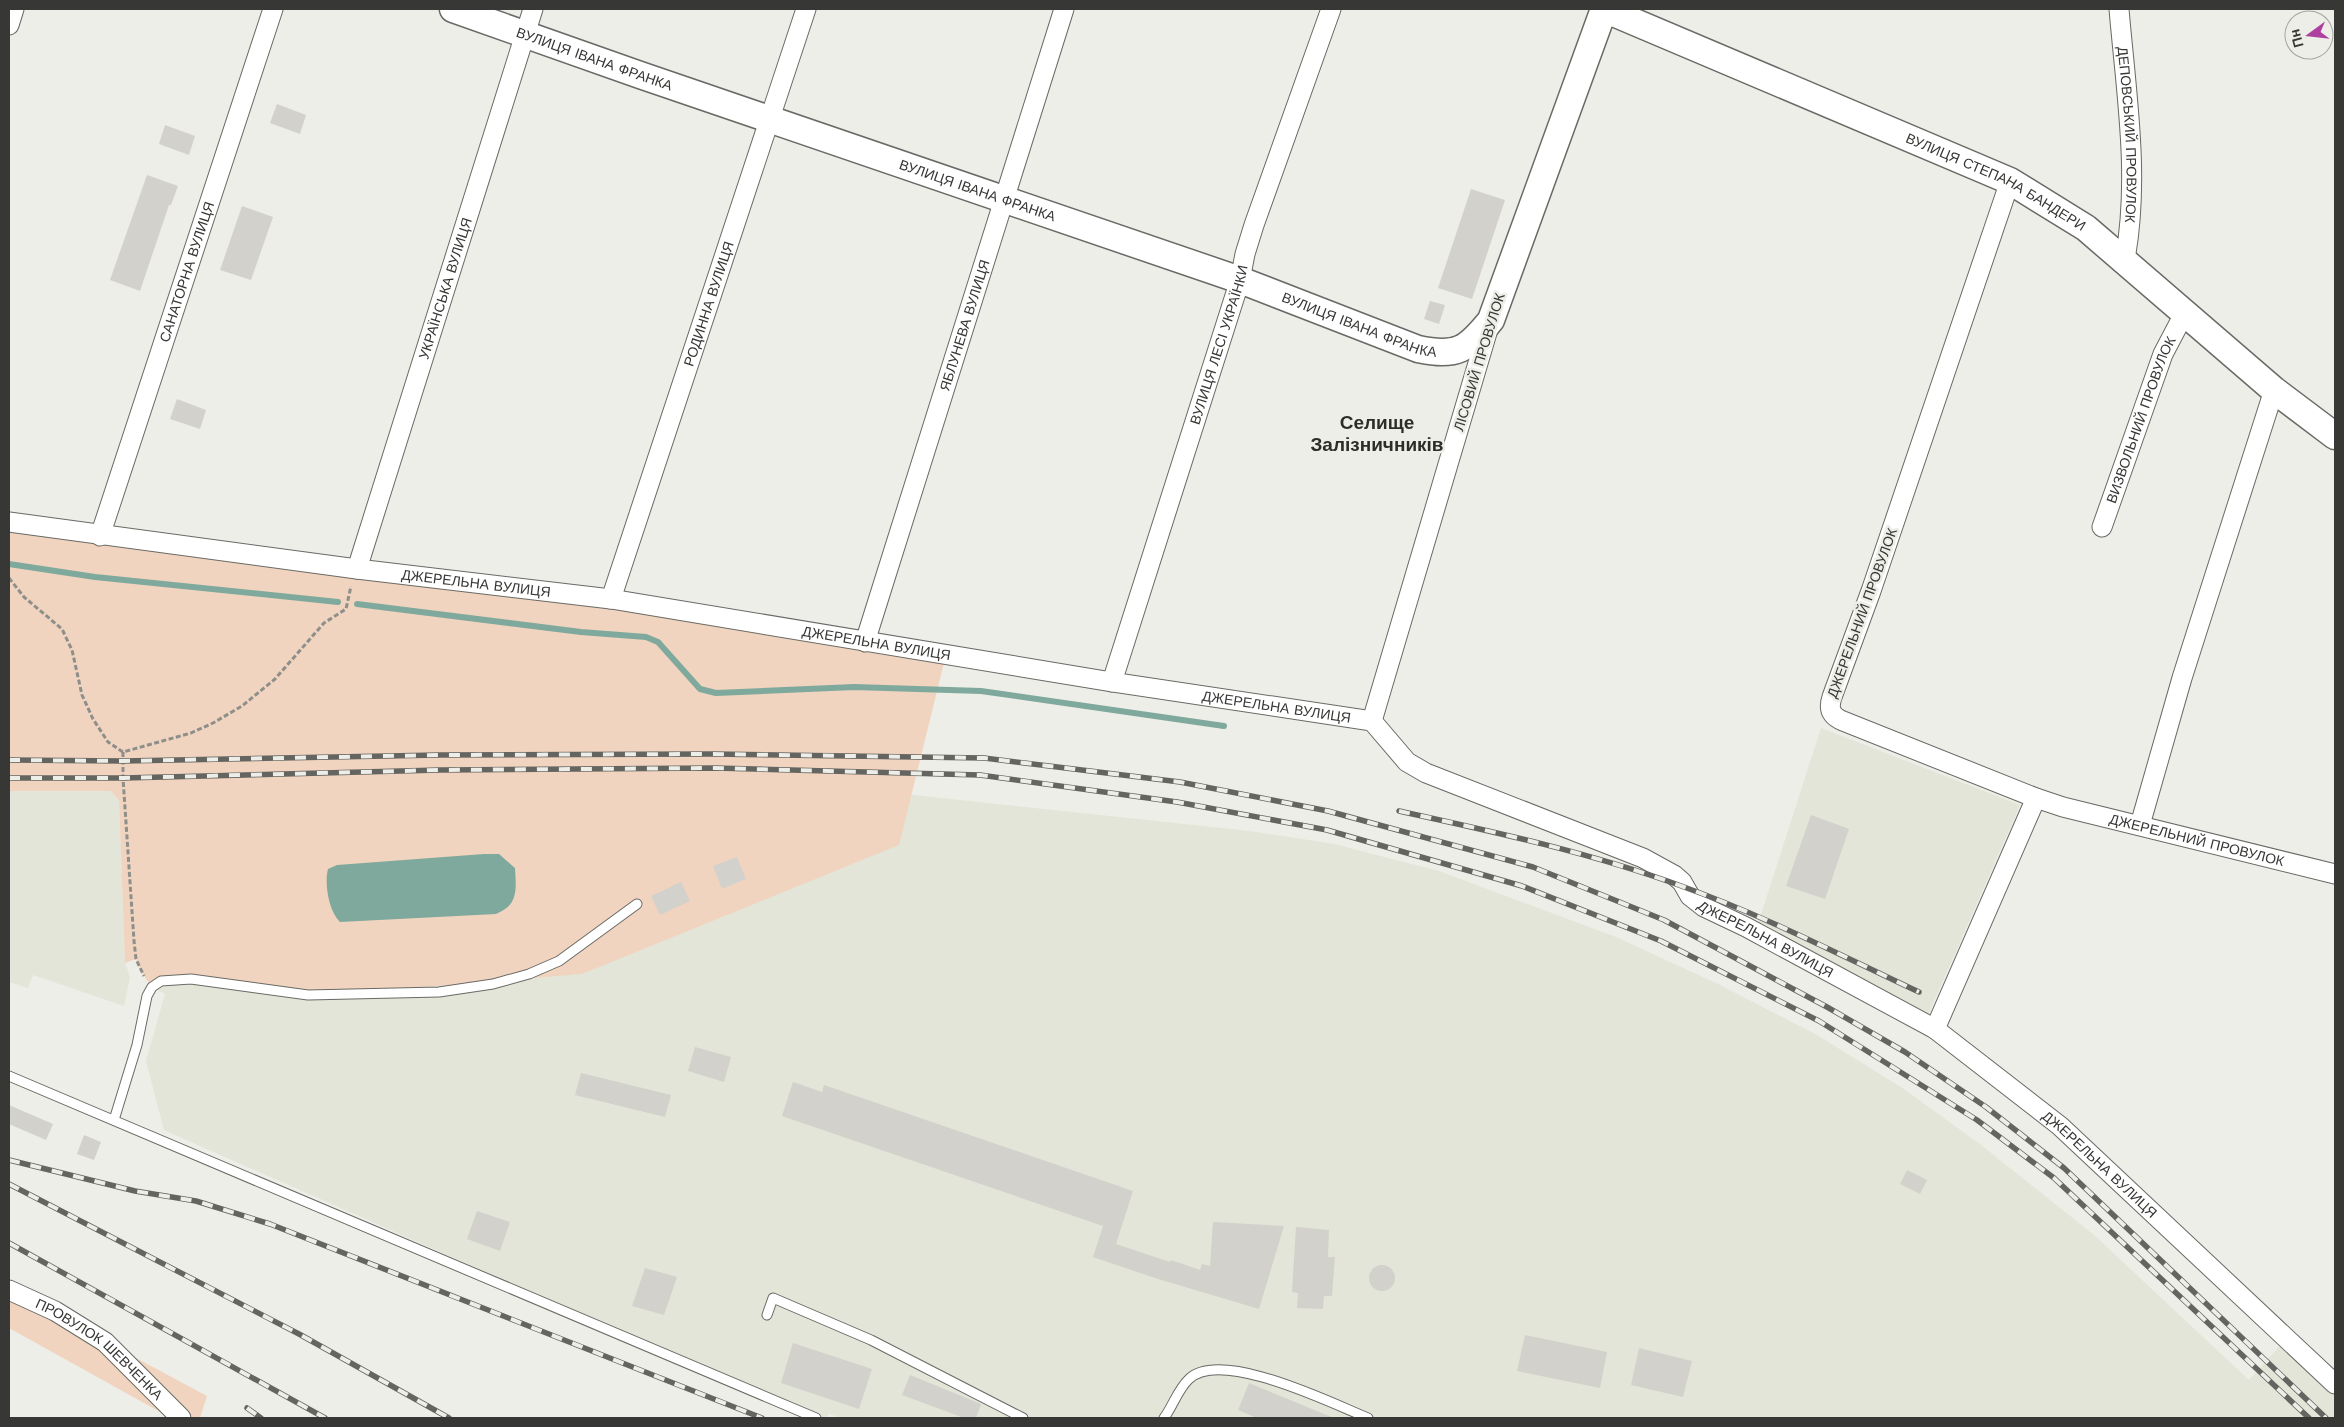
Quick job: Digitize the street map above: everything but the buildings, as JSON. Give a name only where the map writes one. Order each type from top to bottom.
[{"type":"street","points":[[9,25],[14,9]]},
{"type":"street","name":"САНАТОРНА ВУЛИЦЯ","points":[[100,536],[273,9]]},
{"type":"street","name":"ВУЛИЦЯ ІВАНА ФРАНКА","points":[[453,9],[1240,280],[1418,349],[1435,353],[1453,352],[1467,345],[1491,320]]},
{"type":"street","name":"УКРАЇНСЬКА ВУЛИЦЯ","points":[[357,569],[533,9]]},
{"type":"street","name":"РОДИННА ВУЛИЦЯ","points":[[611,599],[806,9]]},
{"type":"street","name":"ЯБЛУНЕВА ВУЛИЦЯ","points":[[865,642],[1064,9]]},
{"type":"street","name":"ВУЛИЦЯ ЛЕСІ УКРАЇНКИ","points":[[1112,682],[1240,280],[1245,254],[1254,225],[1331,9]]},
{"type":"street","name":"ВУЛИЦЯ СТЕПАНА БАНДЕРИ","points":[[1604,9],[2010,181],[2086,228],[2125,259],[2184,314],[2274,390],[2335,436]]},
{"type":"street","name":"ЛІСОВИЙ ПРОВУЛОК","points":[[1372,721],[1491,320],[1604,9]]},
{"type":"street","name":"ДЕПОВСЬКИЙ ПРОВУЛОК","points":[[2119,9],[2133,190],[2131,228],[2125,259]]},
{"type":"street","name":"ДЖЕРЕЛЬНИЙ ПРОВУЛОК","points":[[2010,181],[1871,591],[1829,706],[1835,718],[2063,807],[2335,874]]},
{"type":"street","name":"ВИЗВОЛЬНИЙ ПРОВУЛОК","points":[[2102,527],[2164,354],[2184,314]]},
{"type":"street","points":[[2140,825],[2182,678],[2274,390]]},
{"type":"street","name":"ДЖЕРЕЛЬНА ВУЛИЦЯ","points":[[9,522],[100,536],[357,569],[611,599],[1112,682],[1372,721],[1407,762],[1426,773],[1643,858],[1674,875],[1682,882],[1690,896],[1704,907],[1746,927],[1934,1029],[2060,1126],[2335,1384]]},
{"type":"street","points":[[1934,1029],[2036,798]]},
{"type":"street","name":"ПРОВУЛОК ШЕВЧЕНКА","points":[[9,1290],[55,1311],[105,1342],[182,1418]]},
{"type":"lane","points":[[114,1120],[137,1045],[147,996],[152,987],[169,979],[191,979],[308,995],[439,992],[493,984],[529,974],[559,961],[637,904]]},
{"type":"lane","points":[[9,1076],[816,1418]]},
{"type":"lane","points":[[767,1315],[773,1298],[871,1340],[1023,1418]]},
{"type":"lane","points":[[1164,1418],[1189,1379],[1197,1374],[1211,1371],[1245,1372],[1271,1378],[1368,1418]]},
{"type":"path","points":[[9,578],[24,597],[62,628],[72,650],[82,695],[93,720],[108,742],[123,752],[191,733],[214,724],[242,706],[275,679],[324,623],[346,609],[347,596],[357,569]]},
{"type":"path","points":[[123,752],[123,778],[136,959],[142,973],[152,987]]},
{"type":"shaded area","points":[[9,522],[946,655],[899,845],[582,974],[326,995],[191,979],[152,987],[142,973],[136,959],[125,963],[119,800],[111,791],[9,791]]},
{"type":"shaded area","points":[[1821,728],[2020,805],[1928,1015],[1758,924]]},
{"type":"shaded area","points":[[9,791],[111,791],[119,800],[125,963],[130,977],[124,1006],[33,975],[28,988],[9,982]]},
{"type":"shaded area","points":[[895,793],[1250,831],[1334,844],[1439,871],[1616,937],[1718,984],[1817,1035],[1904,1089],[1981,1145],[2094,1235],[2249,1380],[2287,1338],[2335,1384],[2335,1418],[842,1418],[829,1414],[826,1418],[816,1418],[164,1130],[146,1061],[165,994],[152,987],[142,973]]},
{"type":"shaded area","points":[[499,854],[515,868],[515,889],[512,901],[509,906],[496,914],[340,922],[330,905],[327,890],[328,869],[337,865]]},
{"type":"shaded area","points":[[9,1290],[207,1396],[200,1418],[171,1418],[9,1328]]},
{"type":"waterway","points":[[9,564],[95,577],[338,602]]},
{"type":"waterway","points":[[357,604],[581,632],[646,637],[658,642],[700,689],[716,693],[854,687],[981,691],[1224,726]]},
{"type":"railway","points":[[9,760],[123,761],[439,755],[713,754],[984,758],[1180,782],[1328,811],[1533,867],[1664,920],[1827,1007],[1905,1052],[1986,1107],[2064,1168],[2326,1418]]},
{"type":"railway","points":[[9,778],[123,778],[440,770],[714,768],[980,775],[1177,802],[1327,830],[1522,886],[1661,941],[1819,1021],[1977,1120],[2054,1178],[2309,1418]]},
{"type":"railway","points":[[1399,811],[1543,844],[1614,864],[1684,887],[1803,937],[1919,992]]},
{"type":"railway","points":[[9,1160],[135,1191],[196,1201],[270,1224],[762,1418]]},
{"type":"railway","points":[[9,1184],[299,1334],[449,1418]]},
{"type":"railway","points":[[9,1243],[325,1418]]},
{"type":"railway","points":[[247,1408],[261,1418]]},
{"type":"district","name":"Селище Залізничників","points":[[1377,433]]}]
